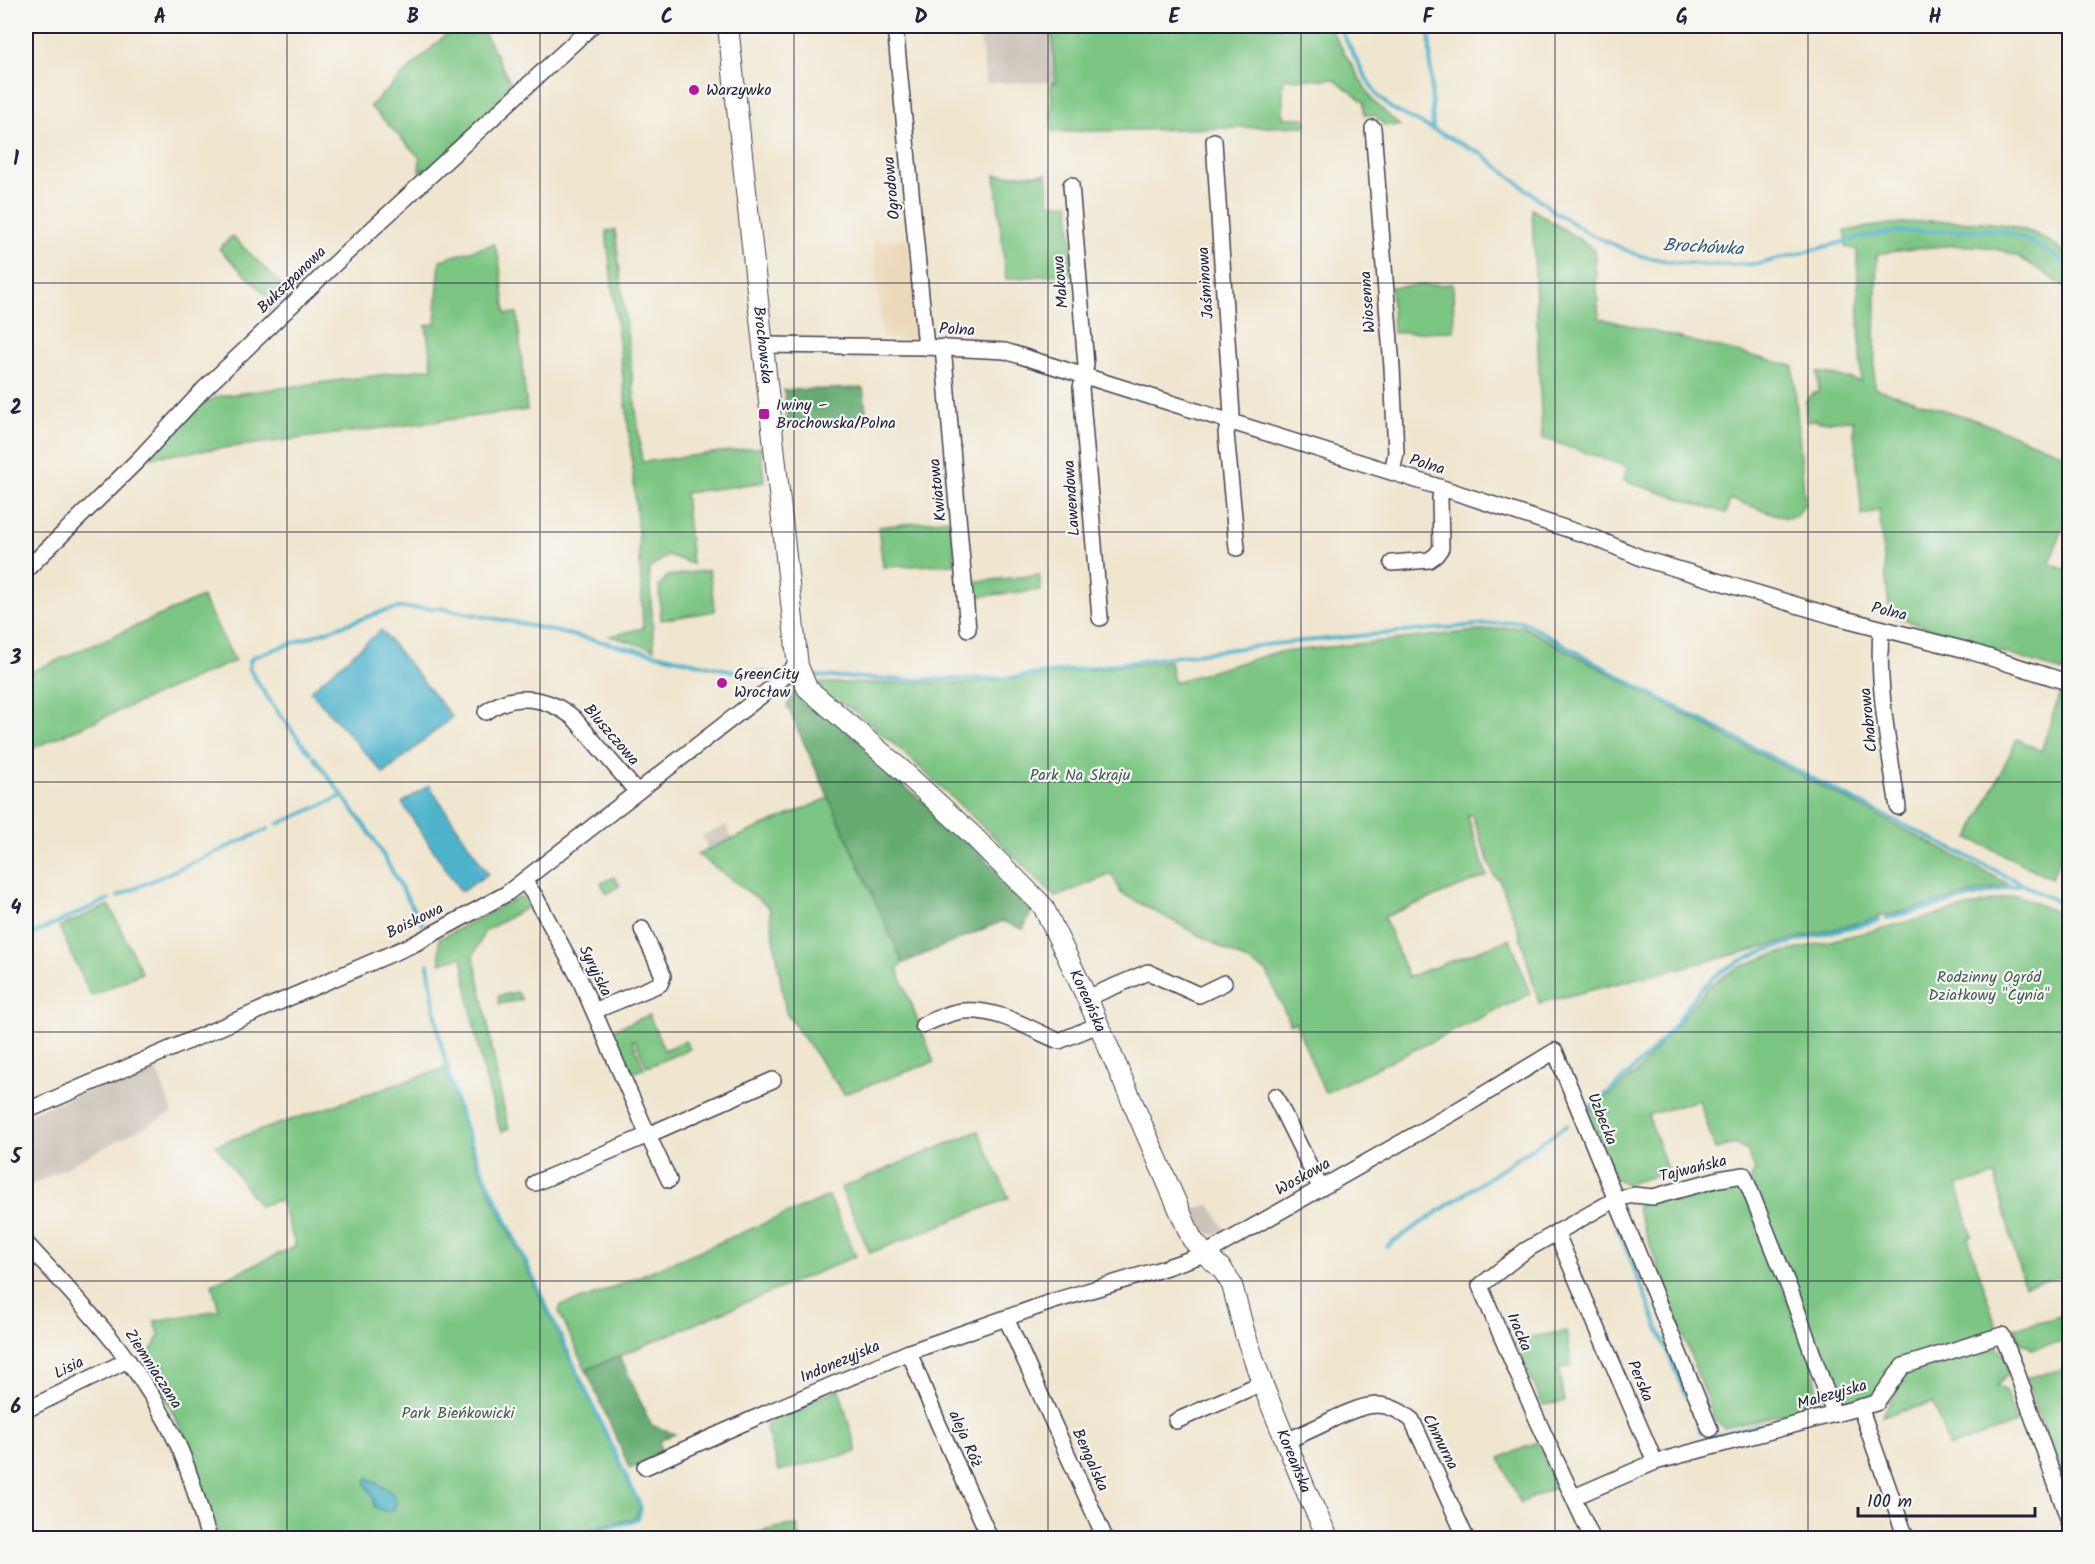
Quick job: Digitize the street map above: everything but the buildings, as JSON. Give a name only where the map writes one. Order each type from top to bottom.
[{"type":"street","name":"Bukszpanowa","points":[[26,570],[138,460],[203,390],[342,257],[591,26]]},
{"type":"street","name":"Brochowska","points":[[728,26],[798,666],[807,688]]},
{"type":"street","name":"Ogrodowa","points":[[895,26],[926,347]]},
{"type":"street","name":"Wiosenna","points":[[1373,128],[1392,367],[1396,453],[1392,472]]},
{"type":"street","name":"Jaśminowa","points":[[1214,141],[1232,415],[1226,433],[1237,548]]},
{"type":"street","name":"Makowa","points":[[1071,185],[1086,365],[1084,376]]},
{"type":"street","name":"Polna","points":[[764,345],[943,347],[1005,351],[1442,488],[1595,538],[1644,559],[1833,616],[1966,650],[2070,683]]},
{"type":"street","name":"Kwiatowa","points":[[943,347],[968,629]]},
{"type":"street","name":"Lawendowa","points":[[1084,376],[1082,387],[1100,618]]},
{"type":"street","points":[[1392,563],[1429,560],[1441,548],[1440,498],[1442,488]]},
{"type":"street","name":"Chabrowa","points":[[1881,628],[1880,651],[1885,720],[1898,807]]},
{"type":"street","name":"Boiskowa","points":[[26,1111],[414,944],[506,894],[798,666]]},
{"type":"street","name":"Koreańska","points":[[807,688],[903,771],[969,832],[1043,906],[1087,998],[1192,1239],[1204,1254],[1222,1269],[1232,1285],[1245,1334],[1262,1383],[1328,1539]]},
{"type":"street","name":"Bluszczowa","points":[[486,712],[500,704],[521,698],[544,701],[562,708],[642,789]]},
{"type":"street","name":"Syryjska","points":[[524,881],[555,933],[594,1011],[669,1180]]},
{"type":"street","points":[[594,1011],[660,984],[663,976],[642,929]]},
{"type":"street","points":[[1087,998],[1148,972],[1199,995],[1224,983]]},
{"type":"street","points":[[923,1025],[949,1014],[981,1011],[996,1014],[1059,1041],[1098,1025]]},
{"type":"street","name":"Woskowa","points":[[1054,1301],[1204,1254],[1320,1187],[1358,1168],[1555,1052]]},
{"type":"street","name":"Uzbecka","points":[[1555,1052],[1710,1429]]},
{"type":"street","points":[[535,1183],[773,1080]]},
{"type":"street","points":[[1275,1096],[1320,1187]]},
{"type":"street","name":"Tajwańska","points":[[1616,1199],[1634,1195],[1653,1197],[1719,1179],[1744,1175],[1790,1290],[1833,1414]]},
{"type":"street","name":"Iracka","points":[[1592,1539],[1536,1417],[1480,1286],[1526,1250],[1616,1199]]},
{"type":"street","name":"Perska","points":[[1556,1232],[1655,1462]]},
{"type":"street","name":"Ziemniaczana","points":[[26,1243],[95,1318],[129,1360],[152,1397],[178,1447],[209,1539]]},
{"type":"street","name":"Indonezyjska","points":[[645,1467],[909,1352],[1054,1301]]},
{"type":"street","name":"Bengalska","points":[[1006,1318],[1105,1539]]},
{"type":"street","name":"Malezyjska","points":[[1655,1462],[1876,1403],[1903,1366],[2002,1335],[2070,1524]]},
{"type":"street","name":"aleja Róż","points":[[909,1352],[990,1539]]},
{"type":"street","name":"Lisia","points":[[26,1410],[129,1360]]},
{"type":"street","points":[[1176,1420],[1262,1383]]},
{"type":"street","name":"Chmurna","points":[[1286,1441],[1363,1406],[1383,1405],[1399,1410],[1412,1420],[1466,1539]]},
{"type":"street","points":[[1860,1407],[1906,1539]]},
{"type":"street","points":[[1574,1497],[1655,1462]]},
{"type":"shaded area","points":[[948,26],[1052,26],[1055,82],[986,83],[980,38],[949,41]]},
{"type":"shaded area","points":[[908,238],[918,339],[882,339],[873,241]]},
{"type":"shaded area","points":[[726,825],[732,839],[708,850],[702,836]]},
{"type":"shaded area","points":[[153,1062],[173,1112],[26,1188],[26,1126],[32,1113]]},
{"type":"shaded area","points":[[1210,1204],[1225,1230],[1212,1235],[1202,1229],[1194,1210]]},
{"type":"green space","points":[[455,26],[481,26],[515,92],[434,165],[419,171],[420,158],[370,106]]},
{"type":"green space","points":[[1052,26],[1329,26],[1372,100],[1400,126],[1384,125],[1375,115],[1364,115],[1364,102],[1334,79],[1283,79],[1283,118],[1305,118],[1305,126],[1053,132],[1051,83],[1055,82]]},
{"type":"green space","points":[[1047,174],[1049,204],[1069,203],[1074,273],[1006,279],[995,175]]},
{"type":"green space","points":[[1532,209],[1594,249],[1599,318],[1793,366],[1805,503],[1797,516],[1786,518],[1730,499],[1726,513],[1624,481],[1627,467],[1542,438]]},
{"type":"green space","points":[[1930,221],[2008,225],[2038,235],[2069,254],[2069,289],[2014,255],[1999,250],[1946,246],[1877,254],[1874,388],[1970,418],[2069,456],[2069,507],[2050,564],[2069,571],[2069,674],[1896,617],[1889,608],[1879,510],[1862,516],[1853,420],[1807,421],[1807,399],[1819,391],[1817,372],[1861,381],[1857,250],[1846,247],[1845,231],[1888,224]]},
{"type":"green space","points":[[615,230],[642,462],[761,447],[764,482],[685,493],[692,564],[668,555],[649,569],[654,649],[610,636],[643,628],[638,528],[606,231]]},
{"type":"green space","points":[[232,236],[283,286],[297,285],[268,312],[269,298],[219,249]]},
{"type":"green space","points":[[494,244],[499,259],[506,314],[517,313],[527,410],[144,458],[198,406],[220,396],[432,368],[426,325],[435,324],[440,260]]},
{"type":"green space","points":[[1453,284],[1454,331],[1393,333],[1391,287]]},
{"type":"green space","points":[[863,388],[868,424],[787,427],[784,390]]},
{"type":"green space","points":[[951,519],[955,564],[883,567],[878,527]]},
{"type":"green space","points":[[709,570],[715,611],[661,620],[659,586],[668,576]]},
{"type":"green space","points":[[1039,575],[1041,590],[973,597],[971,582]]},
{"type":"green space","points":[[202,597],[235,661],[26,751],[26,674]]},
{"type":"green space","name":"Park Na Skraju","points":[[1522,626],[1721,734],[2009,884],[1539,1003],[1518,928],[1499,879],[1494,876],[1472,815],[1467,815],[1487,876],[1384,917],[1408,977],[1510,939],[1530,994],[1325,1093],[1295,1022],[1290,1024],[1267,972],[1121,893],[1112,874],[1055,897],[911,759],[855,711],[822,694],[813,683],[970,683],[1170,661],[1174,682],[1274,653]]},
{"type":"green space","points":[[788,690],[888,764],[884,770],[921,800],[1023,929],[1002,921],[903,963],[897,968],[934,1062],[844,1094],[786,1013],[769,907],[697,854],[829,798],[787,705],[791,700],[784,694]]},
{"type":"green space","points":[[788,690],[801,692],[888,764],[884,770],[921,800],[935,806],[1033,909],[1023,929],[1002,921],[903,963],[787,705],[791,700],[784,694]]},
{"type":"green space","points":[[2061,690],[2069,693],[2069,842],[2051,878],[1969,838],[2017,739],[2041,751]]},
{"type":"green space","points":[[614,877],[620,885],[607,894],[601,883]]},
{"type":"green space","name":"Rodzinny Ogród Działkowy \"Cynia\"","points":[[2017,895],[2069,918],[2069,1275],[2024,1286],[1995,1176],[1957,1185],[1972,1236],[1968,1238],[1998,1332],[1902,1358],[1872,1397],[1851,1405],[1837,1404],[1750,1181],[1755,1170],[1747,1151],[1735,1144],[1715,1149],[1699,1100],[1648,1115],[1668,1172],[1627,1184],[1614,1178],[1596,1130],[1583,1117],[1638,1071],[1709,986],[1735,969],[1769,956]]},
{"type":"green space","points":[[519,897],[528,900],[531,905],[485,931],[473,956],[509,1128],[501,1132],[478,1045],[462,957],[440,963],[439,939]]},
{"type":"green space","points":[[109,905],[142,973],[91,996],[59,927]]},
{"type":"green space","points":[[517,992],[522,1000],[499,1004],[498,996]]},
{"type":"green space","points":[[649,1015],[664,1050],[685,1041],[690,1049],[647,1067],[635,1040],[632,1040],[644,1068],[630,1074],[610,1031]]},
{"type":"green space","name":"Park Bieńkowicki","points":[[445,1068],[474,1158],[640,1507],[635,1518],[545,1538],[218,1538],[187,1442],[146,1358],[160,1336],[154,1321],[219,1310],[212,1284],[296,1246],[280,1200],[259,1206],[216,1145]]},
{"type":"green space","points":[[978,1131],[1009,1198],[870,1253],[841,1188]]},
{"type":"green space","points":[[1722,1183],[1743,1189],[1814,1369],[1819,1400],[1806,1408],[1724,1428],[1714,1420],[1636,1206]]},
{"type":"green space","points":[[829,1196],[856,1256],[586,1370],[559,1312],[561,1305],[590,1297]]},
{"type":"green space","points":[[2069,1314],[2069,1341],[2032,1349],[2020,1342],[2015,1328]]},
{"type":"green space","points":[[1566,1331],[1572,1366],[1559,1368],[1564,1402],[1543,1405],[1514,1340]]},
{"type":"green space","points":[[1993,1344],[2005,1356],[2009,1373],[1997,1386],[2005,1390],[2016,1423],[1949,1447],[1933,1403],[1882,1416],[1911,1366]]},
{"type":"green space","points":[[620,1356],[651,1425],[675,1434],[659,1441],[661,1450],[657,1457],[630,1469],[586,1370]]},
{"type":"green space","points":[[2069,1368],[2069,1499],[2025,1378]]},
{"type":"green space","points":[[839,1389],[857,1452],[779,1471],[766,1429],[771,1417]]},
{"type":"green space","points":[[1537,1442],[1556,1487],[1520,1503],[1500,1458]]},
{"type":"green space","points":[[797,1525],[801,1538],[738,1538],[783,1526]]},
{"type":"water","points":[[381,630],[452,717],[384,774],[310,691]]},
{"type":"water","points":[[429,785],[488,874],[461,892],[402,803]]},
{"type":"water","points":[[368,1478],[391,1492],[397,1502],[394,1510],[387,1512],[375,1507],[372,1494],[365,1483]]},
{"type":"waterway","name":"Brochówka","points":[[1339,26],[1377,95],[1392,109],[1482,154],[1556,213],[1588,233],[1637,255],[1671,262],[1710,265],[1759,264],[1866,236],[1896,232],[1991,230],[2022,238],[2070,265]]},
{"type":"waterway","points":[[1429,26],[1433,130]]},
{"type":"waterway","points":[[310,753],[263,690],[249,668],[250,661],[253,657],[384,611],[399,608],[439,608],[518,623],[732,671],[773,673]]},
{"type":"waterway","points":[[811,676],[912,680],[1008,678],[1272,644],[1522,621],[1633,684],[1846,796],[2070,908]]},
{"type":"waterway","points":[[314,757],[374,839],[422,924]]},
{"type":"waterway","points":[[278,824],[343,796]]},
{"type":"waterway","points":[[118,896],[268,829]]},
{"type":"waterway","points":[[1887,918],[2019,885]]},
{"type":"waterway","points":[[26,937],[109,899]]},
{"type":"waterway","points":[[1587,1110],[1648,1054],[1667,1034],[1698,993],[1721,972],[1775,948],[1878,920]]},
{"type":"waterway","points":[[428,964],[439,1036],[456,1101]]},
{"type":"waterway","points":[[457,1105],[477,1158],[641,1508],[638,1519],[561,1538]]},
{"type":"waterway","points":[[1387,1246],[1567,1125]]},
{"type":"waterway","points":[[1617,1226],[1686,1397]]},
{"type":"waterway","points":[[1710,1437],[1761,1424]]},
{"type":"waterway","points":[[1699,1428],[1701,1432]]},
{"type":"place","name":"Warzywko","points":[[694,90]]},
{"type":"place","name":"Iwiny – Brochowska/Polna","points":[[764,414]]},
{"type":"place","name":"GreenCity Wrocław","points":[[722,683]]}]
